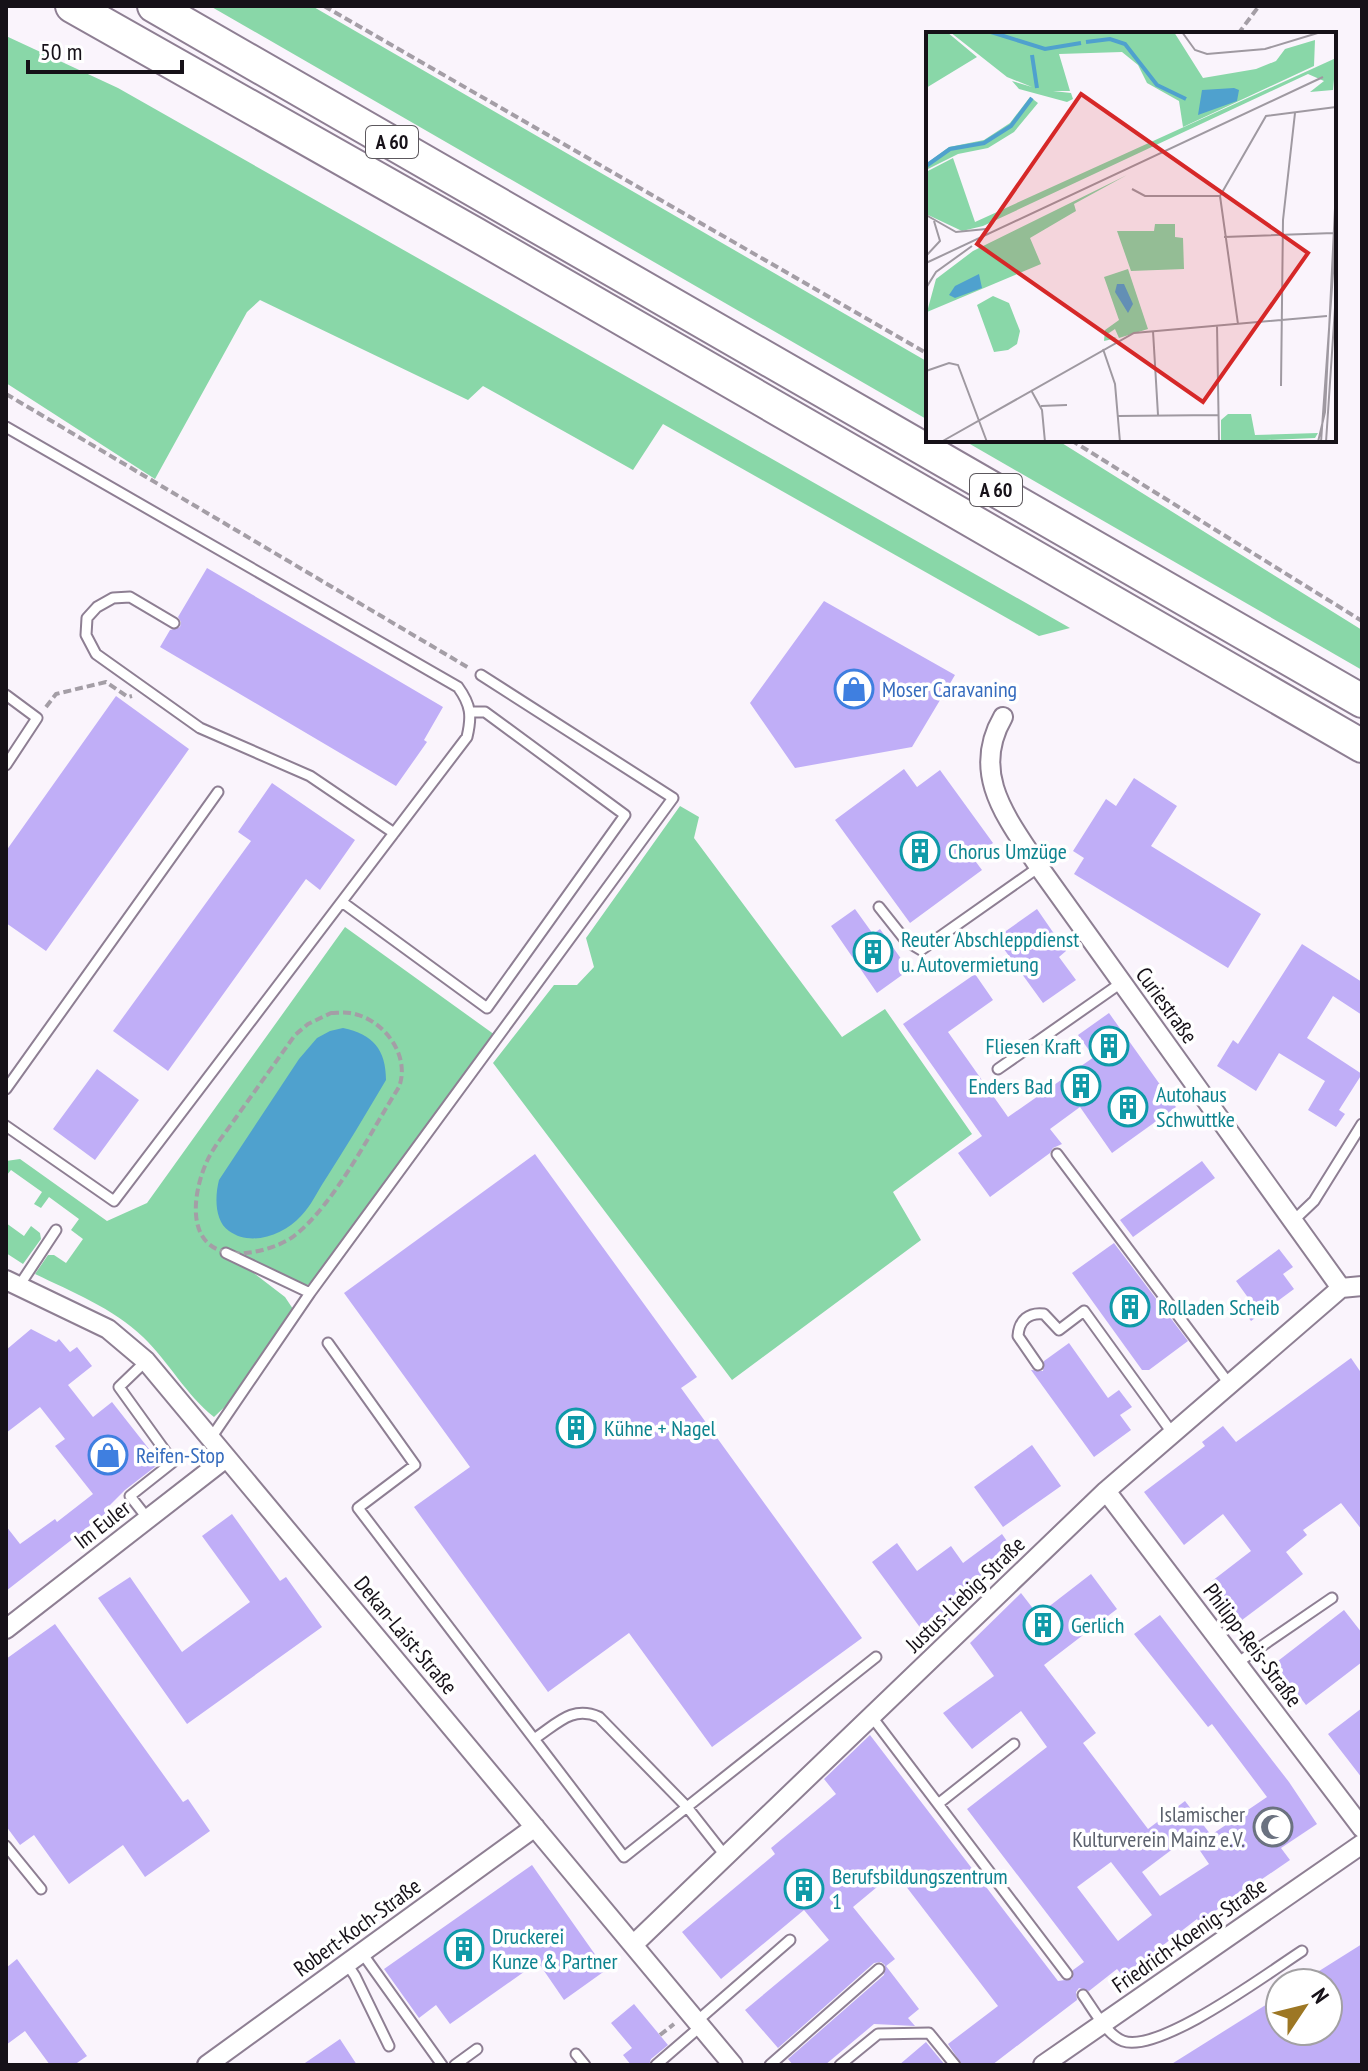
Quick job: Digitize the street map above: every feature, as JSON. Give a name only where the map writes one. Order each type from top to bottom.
[{"type":"highway","points":[[46,6],[108,27]]},
{"type":"highway","name":"A 60","points":[[72,6],[475,234],[1362,746]]},
{"type":"highway","name":"A 60","points":[[154,6],[1362,701]]},
{"type":"street","name":"Curiestraße","points":[[1003,717],[988,755],[995,791],[1015,831],[1341,1288]]},
{"type":"street","name":"Dekan-Laist-Straße","points":[[12,1283],[108,1329],[146,1361],[633,1945],[692,2022],[733,2065]]},
{"type":"street","points":[[1341,1288],[1362,1286]]},
{"type":"street","name":"Justus-Liebig-Straße","points":[[633,1945],[1106,1491],[1341,1288]]},
{"type":"street","name":"Im Euler","points":[[6,1629],[226,1458]]},
{"type":"street","name":"Philipp-Reis-Straße","points":[[1106,1491],[1362,1828]]},
{"type":"street","name":"Robert-Koch-Straße","points":[[207,2065],[535,1827]]},
{"type":"street","name":"Friedrich-Koenig-Straße","points":[[1043,2065],[1362,1844]]},
{"type":"lane","points":[[6,427],[458,687],[471,712],[467,737],[114,1201],[6,1126]]},
{"type":"lane","points":[[174,623],[130,597],[113,598],[97,607],[87,618],[86,635],[96,654],[200,728],[310,776],[394,833]]},
{"type":"lane","points":[[211,1438],[310,1293],[673,798],[481,675]]},
{"type":"lane","points":[[6,695],[37,718],[6,765]]},
{"type":"lane","points":[[342,902],[487,1008],[625,815],[485,712],[471,712]]},
{"type":"lane","points":[[6,1089],[218,792]]},
{"type":"lane","points":[[879,907],[906,941],[921,950],[1039,867]]},
{"type":"lane","points":[[998,1069],[1121,983]]},
{"type":"lane","points":[[1292,1222],[1314,1201],[1362,1124]]},
{"type":"lane","points":[[1057,1154],[1230,1385]]},
{"type":"lane","points":[[12,1283],[56,1230]]},
{"type":"lane","points":[[226,1253],[310,1293]]},
{"type":"lane","points":[[1038,1365],[1018,1336],[1021,1322],[1032,1314],[1044,1314],[1059,1330],[1084,1311],[1173,1434]]},
{"type":"lane","points":[[328,1343],[415,1465],[358,1508],[624,1857],[876,1657]]},
{"type":"lane","points":[[146,1361],[119,1387],[173,1462],[130,1496],[148,1519]]},
{"type":"lane","points":[[1237,1663],[1332,1598]]},
{"type":"lane","points":[[534,1739],[584,1710],[599,1717],[687,1807],[727,1858]]},
{"type":"lane","points":[[872,1717],[1067,1974]]},
{"type":"lane","points":[[938,1804],[1014,1744]]},
{"type":"lane","points":[[6,1846],[41,1889]]},
{"type":"lane","points":[[656,2065],[692,2022],[790,1940]]},
{"type":"lane","points":[[1083,1995],[1120,2041],[1131,2043],[1161,2037],[1173,2033],[1302,1951]]},
{"type":"lane","points":[[362,1953],[442,2065]]},
{"type":"lane","points":[[347,1964],[389,2046]]},
{"type":"lane","points":[[770,2065],[879,1969]]},
{"type":"lane","points":[[840,2065],[878,2034],[929,2033],[955,2065]]},
{"type":"lane","points":[[455,2065],[477,2049]]},
{"type":"lane","points":[[576,2054],[585,2065]]},
{"type":"path","points":[[324,6],[926,353]]},
{"type":"path","points":[[1240,32],[1259,6]]},
{"type":"path","points":[[6,394],[481,675]]},
{"type":"path","points":[[1074,442],[1362,621]]},
{"type":"path","points":[[37,718],[56,694],[106,682],[128,697],[147,692]]},
{"type":"path","points":[[331,1013],[350,1013],[372,1021],[392,1039],[404,1075],[340,1181],[294,1236],[261,1249],[226,1253],[207,1245],[197,1227],[198,1183],[209,1157],[295,1035],[308,1024],[331,1013]]},
{"type":"path","points":[[660,2035],[692,2022]]},
{"type":"green space","points":[[210,6],[312,6],[926,361],[926,419]]},
{"type":"green space","points":[[6,36],[118,88],[1070,628],[1039,636],[663,424],[633,470],[483,386],[468,400],[260,300],[247,312],[155,479],[6,383]]},
{"type":"green space","points":[[966,442],[1060,442],[1362,630],[1362,670]]},
{"type":"green space","points":[[680,806],[699,817],[694,838],[842,1037],[885,1009],[972,1134],[893,1192],[921,1240],[732,1380],[493,1063],[554,985],[577,985],[594,967],[586,938]]},
{"type":"green space","points":[[345,927],[495,1035],[319,1277],[300,1290],[247,1268],[285,1297],[293,1309],[290,1319],[234,1398],[214,1417],[143,1337],[119,1317],[35,1274],[48,1255],[54,1255],[66,1263],[83,1239],[71,1230],[79,1219],[49,1197],[41,1208],[34,1204],[42,1192],[11,1170],[6,1176],[6,1161],[20,1159],[107,1221],[147,1203]]},
{"type":"green space","points":[[6,1223],[24,1236],[31,1226],[40,1233],[41,1239],[23,1264],[6,1253]]},
{"type":"water","points":[[343,1028],[362,1034],[376,1045],[384,1060],[386,1080],[301,1216],[286,1229],[267,1237],[238,1236],[224,1227],[218,1214],[216,1200],[219,1180],[299,1059],[317,1038]]},
{"type":"building","points":[[207,568],[443,707],[424,740],[427,742],[396,786],[160,647],[170,630],[180,627],[178,617]]},
{"type":"building","name":"Moser Caravaning","points":[[824,601],[955,675],[912,747],[795,768],[750,703]]},
{"type":"building","points":[[116,696],[189,749],[46,951],[6,923],[6,851]]},
{"type":"building","name":"Chorus Umzüge","points":[[904,769],[917,787],[940,770],[993,843],[973,858],[982,870],[910,923],[835,820]]},
{"type":"building","points":[[1134,778],[1177,806],[1151,846],[1261,914],[1228,968],[1074,874],[1084,858],[1073,851],[1106,799],[1116,806]]},
{"type":"building","points":[[272,783],[355,840],[320,890],[306,879],[168,1071],[113,1031],[251,841],[238,832]]},
{"type":"building","name":"Reuter Abschleppdienst u. Autovermietung","points":[[855,909],[873,934],[880,929],[909,970],[877,993],[831,926]]},
{"type":"building","points":[[1037,909],[1066,951],[1059,957],[1076,980],[1043,1003],[996,938]]},
{"type":"building","points":[[1302,944],[1362,982],[1362,1015],[1333,996],[1307,1038],[1362,1074],[1339,1110],[1345,1114],[1336,1127],[1308,1110],[1325,1081],[1279,1053],[1256,1091],[1217,1066],[1233,1040],[1238,1044]]},
{"type":"building","points":[[975,974],[993,1000],[948,1032],[1008,1117],[1094,1057],[1078,1035],[1109,1013],[1176,1107],[1112,1153],[1080,1107],[1050,1129],[1062,1144],[990,1197],[958,1153],[982,1136],[903,1024]]},
{"type":"building","points":[[97,1069],[139,1100],[95,1160],[53,1129]]},
{"type":"building","name":"Kühne + Nagel","points":[[535,1154],[697,1377],[681,1388],[862,1638],[712,1747],[629,1633],[548,1692],[414,1507],[470,1467],[344,1293]]},
{"type":"building","points":[[1202,1161],[1215,1178],[1133,1237],[1120,1220]]},
{"type":"building","name":"Rolladen Scheib","points":[[1114,1243],[1188,1341],[1149,1370],[1142,1370],[1072,1273]]},
{"type":"building","points":[[1279,1249],[1293,1267],[1283,1274],[1294,1289],[1251,1321],[1240,1306],[1249,1299],[1236,1281]]},
{"type":"building","points":[[31,1329],[56,1342],[59,1339],[70,1352],[77,1347],[92,1366],[68,1385],[93,1417],[112,1402],[160,1463],[125,1490],[104,1511],[106,1513],[6,1591],[6,1526],[20,1544],[55,1519],[57,1522],[93,1494],[55,1446],[65,1439],[40,1407],[6,1433],[6,1350]]},
{"type":"building","points":[[1069,1343],[1108,1398],[1119,1390],[1132,1407],[1120,1415],[1131,1430],[1094,1457],[1031,1370],[1043,1371],[1044,1361]]},
{"type":"building","points":[[1351,1358],[1362,1374],[1362,1530],[1341,1503],[1303,1530],[1307,1535],[1286,1552],[1303,1574],[1242,1620],[1212,1581],[1251,1551],[1223,1514],[1184,1545],[1144,1492],[1205,1446],[1202,1442],[1223,1426],[1236,1442]]},
{"type":"building","points":[[1032,1445],[1061,1486],[1003,1527],[974,1487]]},
{"type":"building","points":[[232,1514],[280,1581],[286,1577],[322,1627],[187,1724],[98,1598],[130,1577],[182,1652],[250,1602],[202,1536]]},
{"type":"building","points":[[1002,1534],[1015,1553],[943,1605],[952,1619],[927,1637],[872,1562],[897,1543],[917,1571],[951,1546],[963,1563]]},
{"type":"building","points":[[1091,1574],[1117,1609],[1044,1665],[1096,1733],[1083,1743],[1148,1829],[1185,1801],[1211,1835],[1267,1797],[1212,1724],[1208,1727],[1134,1634],[1160,1615],[1289,1782],[1317,1824],[1281,1848],[1290,1860],[1199,1922],[1197,1919],[1123,1976],[1117,1969],[1089,1991],[1079,1988],[1077,2000],[992,2065],[962,2065],[948,2044],[998,2006],[895,1872],[853,1907],[895,1959],[886,1966],[919,2009],[908,2018],[915,2026],[874,2024],[825,2065],[793,2065],[788,2059],[884,1975],[885,1965],[874,1963],[778,2048],[745,2010],[829,1940],[804,1910],[721,1979],[682,1932],[775,1854],[771,1848],[836,1794],[824,1779],[870,1735],[1058,1981],[1072,1979],[1073,1970],[1084,1962],[967,1809],[1047,1747],[1021,1711],[972,1749],[943,1713],[994,1676],[970,1643],[1021,1593],[1038,1615]],"holes":[[[1190,1836],[1209,1864],[1160,1896],[1142,1872]],[[1111,1862],[1152,1915],[1118,1941],[1077,1887]]]},
{"type":"building","points":[[1344,1610],[1362,1633],[1362,1662],[1306,1705],[1274,1664]]},
{"type":"building","points":[[55,1624],[183,1802],[188,1799],[210,1831],[145,1877],[123,1845],[69,1884],[34,1835],[20,1845],[6,1826],[6,1659]]},
{"type":"building","points":[[1362,1708],[1362,1778],[1328,1734]]},
{"type":"building","name":"Druckerei Kunze & Partner","points":[[532,1865],[606,1970],[564,2000],[538,1962],[450,2024],[436,2005],[419,2018],[384,1969]]},
{"type":"building","points":[[1362,1944],[1362,2065],[1170,2065],[1264,2006],[1264,2047],[1344,2047],[1344,1967],[1325,1967]]},
{"type":"building","points":[[17,1959],[87,2056],[74,2065],[50,2065],[25,2031],[6,2045],[6,1968]]},
{"type":"building","points":[[634,2004],[668,2045],[651,2059],[649,2065],[631,2065],[623,2055],[632,2048],[611,2023]]},
{"type":"building","points":[[340,2039],[357,2065],[302,2065]]},
{"type":"building","points":[[926,2042],[945,2065],[899,2065]]},
{"type":"place","name":"Moser Caravaning","points":[[854,689]]},
{"type":"place","name":"Chorus Umzüge","points":[[920,851]]},
{"type":"place","name":"Reuter Abschleppdienst u. Autovermietung","points":[[873,952]]},
{"type":"place","name":"Fliesen Kraft","points":[[1109,1046]]},
{"type":"place","name":"Enders Bad","points":[[1081,1086]]},
{"type":"place","name":"Autohaus Schwuttke","points":[[1128,1107]]},
{"type":"place","name":"Rolladen Scheib","points":[[1130,1307]]},
{"type":"place","name":"Kühne + Nagel","points":[[576,1428]]},
{"type":"place","name":"Reifen-Stop","points":[[108,1455]]},
{"type":"place","name":"Gerlich","points":[[1043,1625]]},
{"type":"place","name":"Islamischer Kulturverein Mainz e.V.","points":[[1273,1827]]},
{"type":"place","name":"Berufsbildungszentrum 1","points":[[804,1889]]},
{"type":"place","name":"Druckerei Kunze & Partner","points":[[464,1949]]}]
